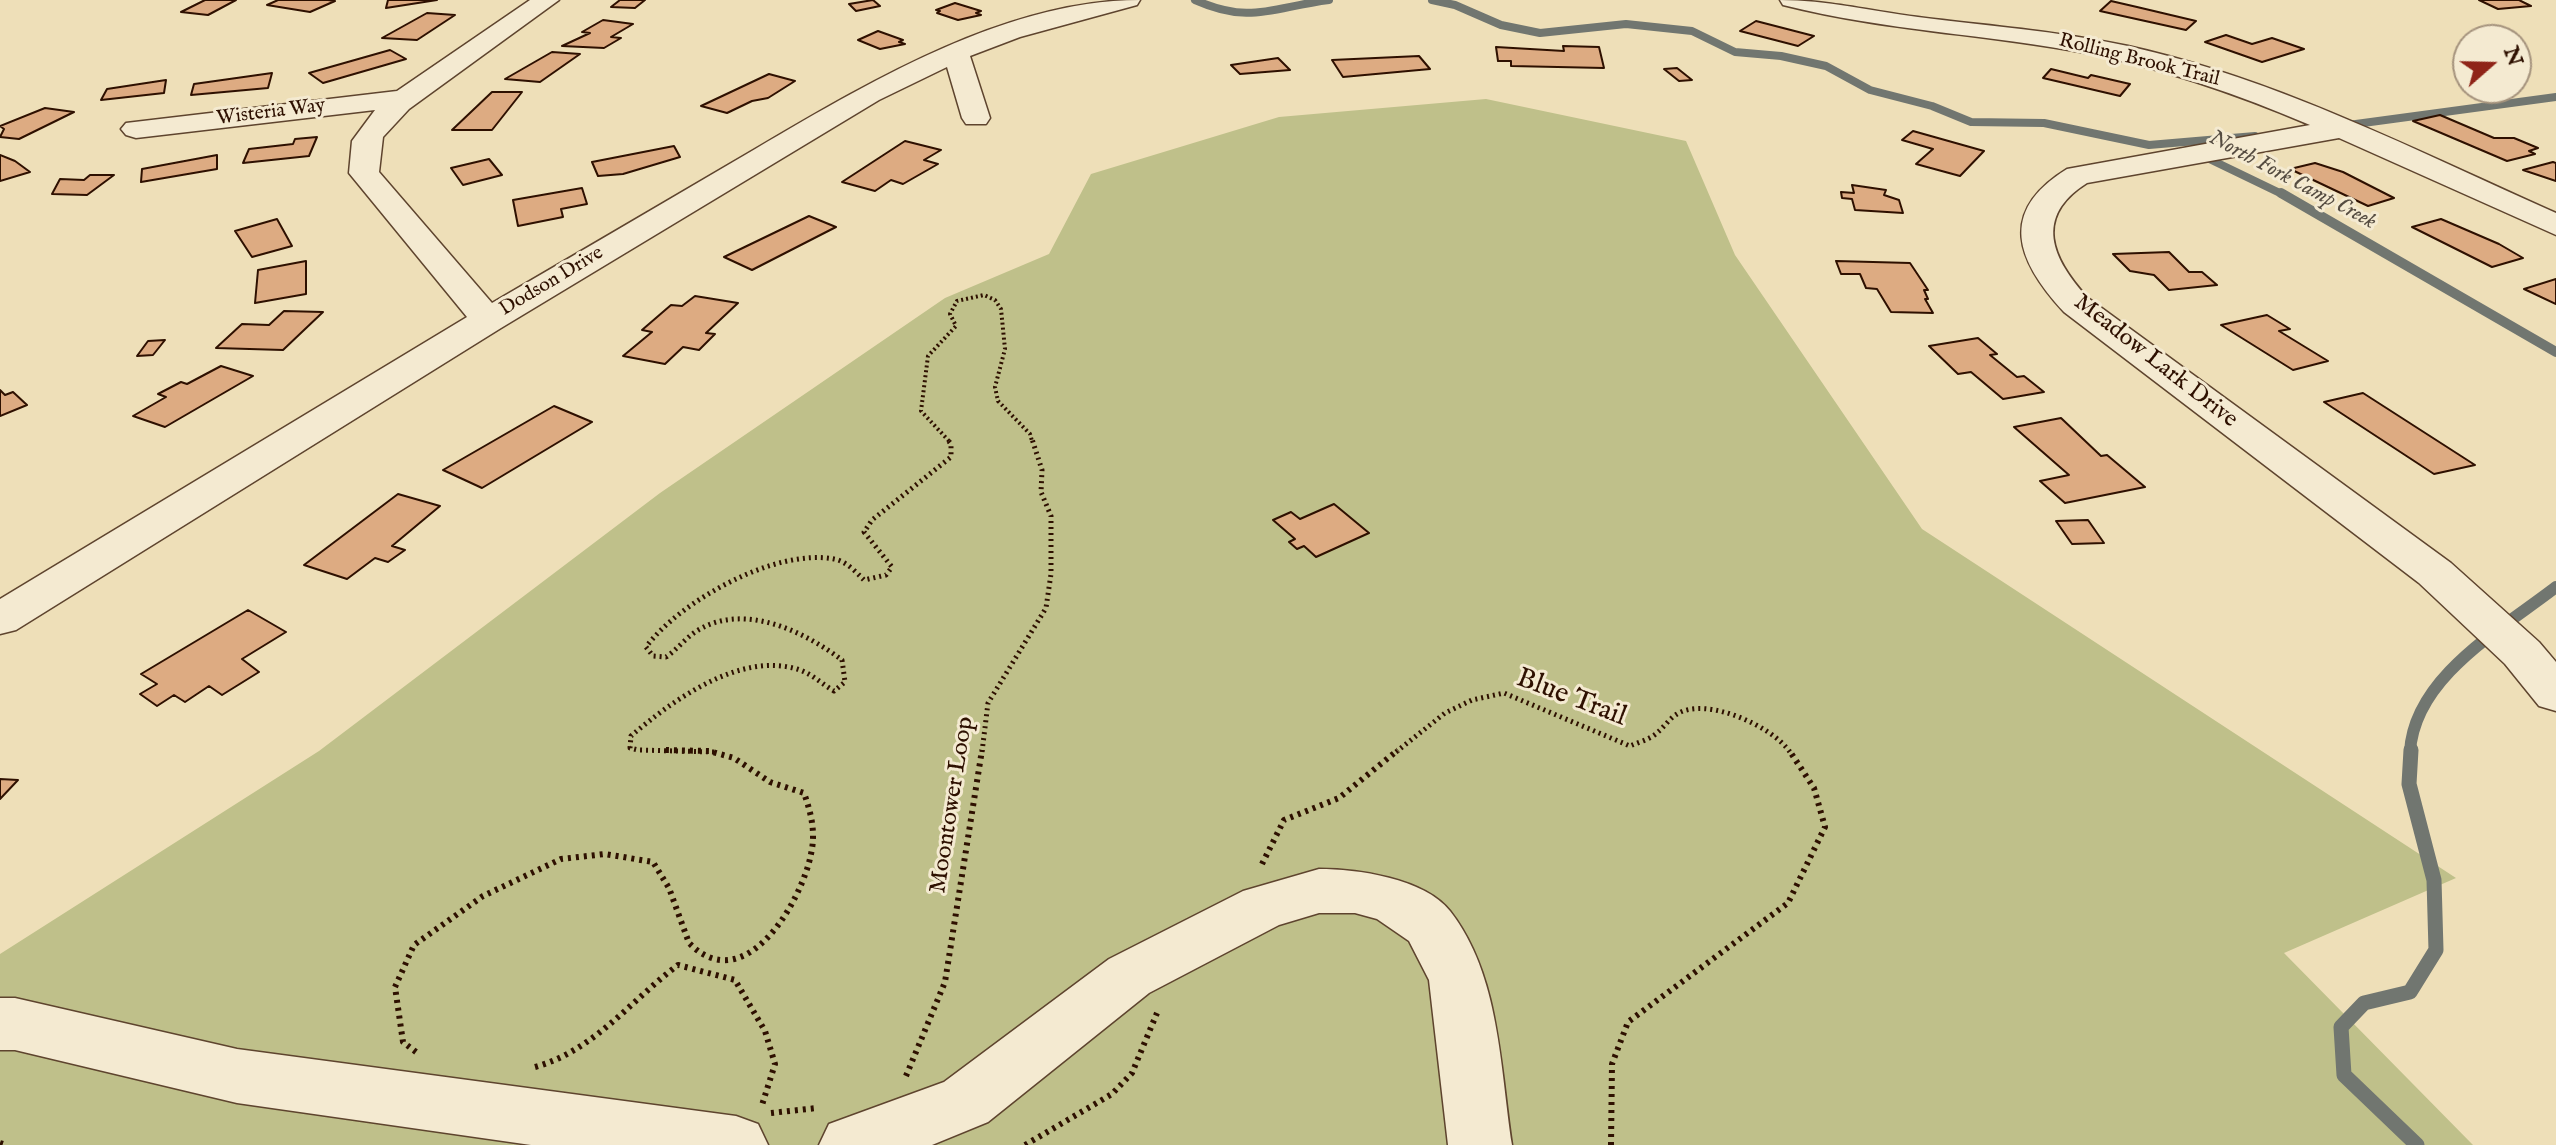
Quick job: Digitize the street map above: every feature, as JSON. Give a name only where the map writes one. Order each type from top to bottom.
[{"type":"street","points":[[488,320],[364,173],[362,155],[370,135],[406,98],[547,0]]},
{"type":"street","name":"Dodson Drive","points":[[0,619],[488,320],[869,94],[956,52],[1011,32],[1128,0]]},
{"type":"street","name":"Rolling Brook Trail","points":[[1792,0],[1872,18],[2035,37],[2127,54],[2229,83],[2556,225]]},
{"type":"street","points":[[956,52],[976,118]]},
{"type":"street","name":"Wisteria Way","points":[[136,129],[406,98]]},
{"type":"street","name":"Meadow Lark Drive","points":[[2339,129],[2078,175],[2061,184],[2046,200],[2035,235],[2046,268],[2076,305],[2435,573],[2522,653],[2556,694]]},
{"type":"street","points":[[851,1145],[862,1144],[966,1102],[1129,976],[1263,907],[1319,891],[1355,891],[1394,902],[1429,925],[1458,979],[1480,1145]]},
{"type":"street","points":[[0,1024],[15,1024],[237,1076],[736,1145]]},
{"type":"path","name":"Moontower Loop","points":[[423,1058],[403,1042],[395,987],[414,945],[483,896],[561,859],[605,854],[653,862],[669,889],[684,938],[697,951],[718,960],[740,955],[765,940],[787,919],[801,896],[814,840],[810,803],[804,793],[770,782],[734,758],[709,751],[638,750],[630,748],[630,742],[638,730],[719,675],[737,667],[749,664],[796,668],[834,691],[845,682],[842,660],[815,641],[772,622],[705,626],[666,657],[653,656],[646,647],[662,628],[693,603],[754,571],[784,562],[836,559],[864,580],[886,575],[892,567],[886,555],[868,542],[864,532],[872,520],[951,457],[951,444],[921,411],[928,356],[956,326],[950,314],[957,301],[984,295],[995,300],[1001,309],[1005,349],[995,387],[998,401],[1030,434],[1042,470],[1041,492],[1051,516],[1051,574],[1046,608],[988,703],[974,815],[945,982],[902,1084]]},
{"type":"path","name":"Blue Trail","points":[[1259,871],[1284,820],[1339,798],[1445,713],[1472,700],[1504,693],[1630,746],[1655,735],[1678,713],[1703,708],[1744,718],[1783,742],[1814,788],[1825,827],[1788,903],[1628,1022],[1612,1064],[1611,1145]]},
{"type":"path","points":[[520,1070],[560,1061],[600,1038],[639,995],[678,965],[708,971],[735,980],[765,1031],[775,1064],[759,1114],[806,1110],[846,1101],[862,1144]]},
{"type":"path","points":[[1025,1145],[1112,1094],[1132,1073],[1160,1004]]},
{"type":"path","points":[[0,1143],[6,1145]]},
{"type":"green space","points":[[1486,99],[1686,141],[1735,255],[1922,529],[2456,878],[2284,953],[2473,1145],[0,1145],[0,954],[319,751],[660,493],[945,298],[1049,254],[1091,174],[1279,117]]},
{"type":"building","points":[[205,0],[236,0],[208,15],[181,12]]},
{"type":"building","points":[[278,0],[335,1],[310,12],[267,5]]},
{"type":"building","points":[[388,0],[437,0],[386,8]]},
{"type":"building","points":[[620,0],[645,0],[635,8],[611,7]]},
{"type":"building","points":[[873,0],[880,6],[856,11],[849,4]]},
{"type":"building","points":[[2479,0],[2519,0],[2531,6],[2498,9]]},
{"type":"building","points":[[2111,1],[2196,21],[2186,30],[2100,11]]},
{"type":"building","points":[[955,3],[981,11],[976,13],[981,15],[958,20],[937,13],[940,11],[936,10]]},
{"type":"building","points":[[427,13],[455,15],[417,40],[382,38]]},
{"type":"building","points":[[603,20],[633,24],[611,37],[621,38],[604,48],[562,46],[590,33],[582,32]]},
{"type":"building","points":[[1756,21],[1814,36],[1798,46],[1740,31]]},
{"type":"building","points":[[878,31],[903,40],[899,42],[905,44],[880,49],[858,40]]},
{"type":"building","points":[[2226,35],[2252,44],[2272,38],[2304,49],[2262,62],[2205,42]]},
{"type":"building","points":[[1563,46],[1599,47],[1604,68],[1511,66],[1511,61],[1498,61],[1496,47],[1564,51]]},
{"type":"building","points":[[390,50],[406,59],[323,83],[309,73]]},
{"type":"building","points":[[552,52],[580,54],[540,82],[505,79]]},
{"type":"building","points":[[1419,56],[1430,69],[1343,77],[1332,60]]},
{"type":"building","points":[[1278,58],[1290,70],[1240,74],[1231,65]]},
{"type":"building","points":[[1677,68],[1692,80],[1679,81],[1664,69]]},
{"type":"building","points":[[2051,69],[2130,84],[2120,96],[2043,78]]},
{"type":"building","points":[[272,73],[268,88],[191,95],[194,84]]},
{"type":"building","points":[[769,74],[795,81],[768,98],[752,101],[727,113],[701,106]]},
{"type":"building","points":[[166,80],[164,93],[101,100],[107,89]]},
{"type":"building","points":[[492,92],[522,92],[492,130],[452,130]]},
{"type":"building","points":[[45,108],[74,112],[19,139],[0,137],[4,129],[0,126]]},
{"type":"building","points":[[2440,115],[2494,138],[2514,138],[2538,148],[2529,151],[2535,154],[2507,161],[2413,121]]},
{"type":"building","points":[[1913,131],[1984,151],[1960,176],[1916,164],[1933,149],[1902,140]]},
{"type":"building","points":[[317,137],[309,156],[243,163],[249,149],[293,144],[295,139]]},
{"type":"building","points":[[905,141],[941,150],[924,160],[938,164],[903,184],[891,180],[875,191],[842,182]]},
{"type":"building","points":[[674,146],[680,157],[623,174],[598,176],[592,162]]},
{"type":"building","points":[[0,155],[15,161],[30,172],[0,181]]},
{"type":"building","points":[[217,155],[217,169],[141,182],[142,169]]},
{"type":"building","points":[[489,159],[502,175],[463,185],[451,168]]},
{"type":"building","points":[[2315,163],[2343,172],[2394,198],[2368,206],[2290,169]]},
{"type":"building","points":[[2556,163],[2556,181],[2523,170]]},
{"type":"building","points":[[90,175],[114,175],[87,195],[52,194],[60,179],[84,180]]},
{"type":"building","points":[[1852,185],[1886,190],[1884,195],[1899,200],[1903,213],[1855,210],[1852,199],[1842,198],[1841,192],[1854,193]]},
{"type":"building","points":[[582,188],[587,204],[561,209],[563,217],[518,226],[513,200]]},
{"type":"building","points":[[809,216],[836,227],[752,270],[724,257]]},
{"type":"building","points":[[277,219],[292,246],[252,257],[235,231]]},
{"type":"building","points":[[2441,219],[2523,258],[2492,267],[2412,227]]},
{"type":"building","points":[[2169,252],[2189,272],[2202,272],[2217,285],[2169,290],[2154,275],[2130,271],[2113,254]]},
{"type":"building","points":[[306,261],[306,294],[255,303],[258,270]]},
{"type":"building","points":[[1836,261],[1910,263],[1928,290],[1924,290],[1928,299],[1925,299],[1933,313],[1891,312],[1877,289],[1866,288],[1860,274],[1841,274]]},
{"type":"building","points":[[2556,279],[2556,304],[2524,289]]},
{"type":"building","points":[[695,296],[738,303],[706,333],[715,334],[699,350],[683,347],[665,364],[623,356],[652,332],[642,330],[671,305],[682,306]]},
{"type":"building","points":[[284,311],[323,312],[283,350],[216,348],[242,324],[269,325]]},
{"type":"building","points":[[2267,315],[2290,329],[2279,331],[2328,361],[2293,370],[2221,325]]},
{"type":"building","points":[[1978,338],[1997,354],[1990,355],[2017,377],[2024,376],[2044,392],[2003,399],[1971,372],[1958,374],[1929,346]]},
{"type":"building","points":[[165,340],[153,355],[137,356],[148,341]]},
{"type":"building","points":[[221,366],[253,376],[165,427],[133,416],[166,397],[158,394],[181,382],[187,384]]},
{"type":"building","points":[[0,390],[5,395],[13,392],[27,405],[0,416]]},
{"type":"building","points":[[2363,393],[2475,465],[2434,474],[2324,402]]},
{"type":"building","points":[[554,406],[592,422],[482,488],[443,470]]},
{"type":"building","points":[[2061,418],[2101,456],[2107,455],[2145,487],[2065,503],[2040,481],[2069,475],[2014,427]]},
{"type":"building","points":[[398,494],[440,506],[392,546],[405,550],[388,562],[375,558],[347,579],[304,565]]},
{"type":"building","points":[[1334,504],[1369,533],[1316,557],[1304,546],[1297,549],[1289,542],[1295,539],[1273,520],[1291,512],[1300,519]]},
{"type":"building","points":[[2088,520],[2104,543],[2072,544],[2056,521]]},
{"type":"building","points":[[248,610],[286,632],[242,659],[259,672],[222,695],[209,686],[185,702],[174,695],[157,706],[140,694],[157,684],[141,674]]},
{"type":"building","points":[[0,779],[18,780],[0,799]]},
{"type":"waterway","name":"North Fork Camp Creek","points":[[1195,0],[1232,12],[1247,13],[1329,0]]},
{"type":"waterway","name":"North Fork Camp Creek","points":[[1432,0],[1455,5],[1501,25],[1540,33],[1626,24],[1692,31],[1735,52],[1781,56],[1826,66],[1870,90],[1932,106],[1971,122],[2044,123],[2149,145],[2255,136]]},
{"type":"waterway","points":[[2341,126],[2556,97]]},
{"type":"waterway","name":"North Fork Camp Creek","points":[[2199,154],[2284,195]]},
{"type":"waterway","name":"North Fork Camp Creek","points":[[2281,193],[2556,352]]},
{"type":"waterway","name":"North Fork Camp Creek","points":[[2410,752],[2415,725],[2427,700],[2444,678],[2487,638],[2556,587]]},
{"type":"waterway","name":"North Fork Camp Creek","points":[[2411,750],[2409,784],[2434,880],[2436,950],[2410,992],[2364,1003],[2341,1027],[2344,1075],[2417,1145]]}]
